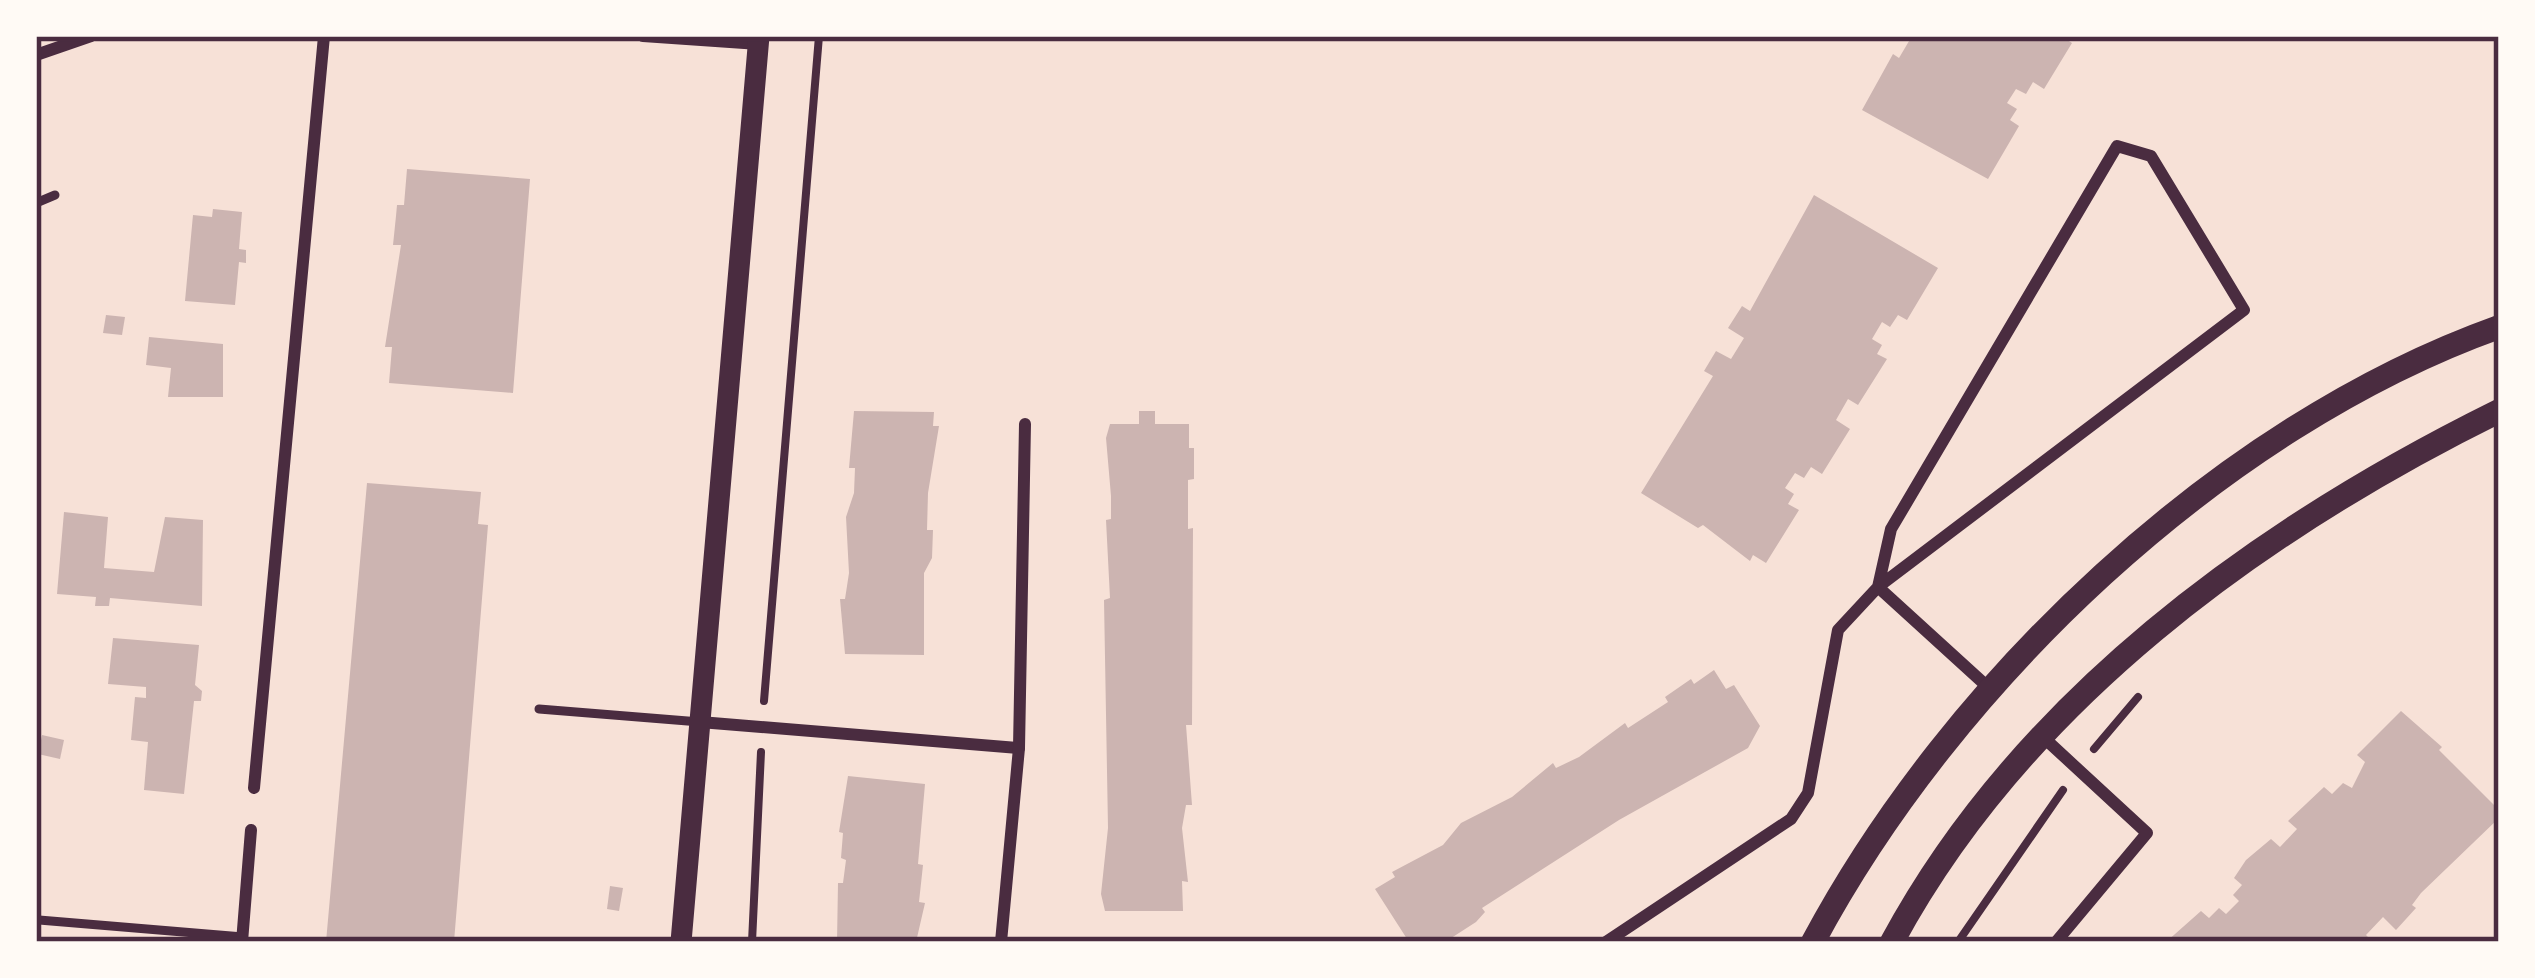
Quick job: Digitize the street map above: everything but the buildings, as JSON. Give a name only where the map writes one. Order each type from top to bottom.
[{"type":"main road","points":[[1813,942],[1871,844],[1990,689],[2099,582],[2275,440],[2413,363],[2499,327]]},
{"type":"main road","points":[[1892,942],[1920,890],[1988,795],[2043,737],[2198,593],[2268,543],[2432,444],[2499,411]]},
{"type":"street","points":[[36,55],[91,36]]},
{"type":"street","points":[[254,788],[324,36]]},
{"type":"street","points":[[643,36],[759,40],[681,942]]},
{"type":"street","points":[[1606,942],[1791,819],[1808,793],[1838,630],[1878,587],[2244,310],[2151,156],[2116,146],[1891,530],[1878,587]]},
{"type":"street","points":[[1001,942],[1019,748],[1025,424]]},
{"type":"street","points":[[1878,587],[1990,689]]},
{"type":"street","points":[[700,722],[1019,748]]},
{"type":"street","points":[[2043,737],[2146,833],[2056,942]]},
{"type":"street","points":[[243,939],[251,830]]},
{"type":"lane","points":[[36,203],[55,194]]},
{"type":"lane","points":[[539,710],[700,722]]},
{"type":"lane","points":[[40,920],[243,939]]},
{"type":"path","points":[[752,942],[761,727],[819,36]]},
{"type":"path","points":[[1958,942],[2123,710],[2156,681]]}]
